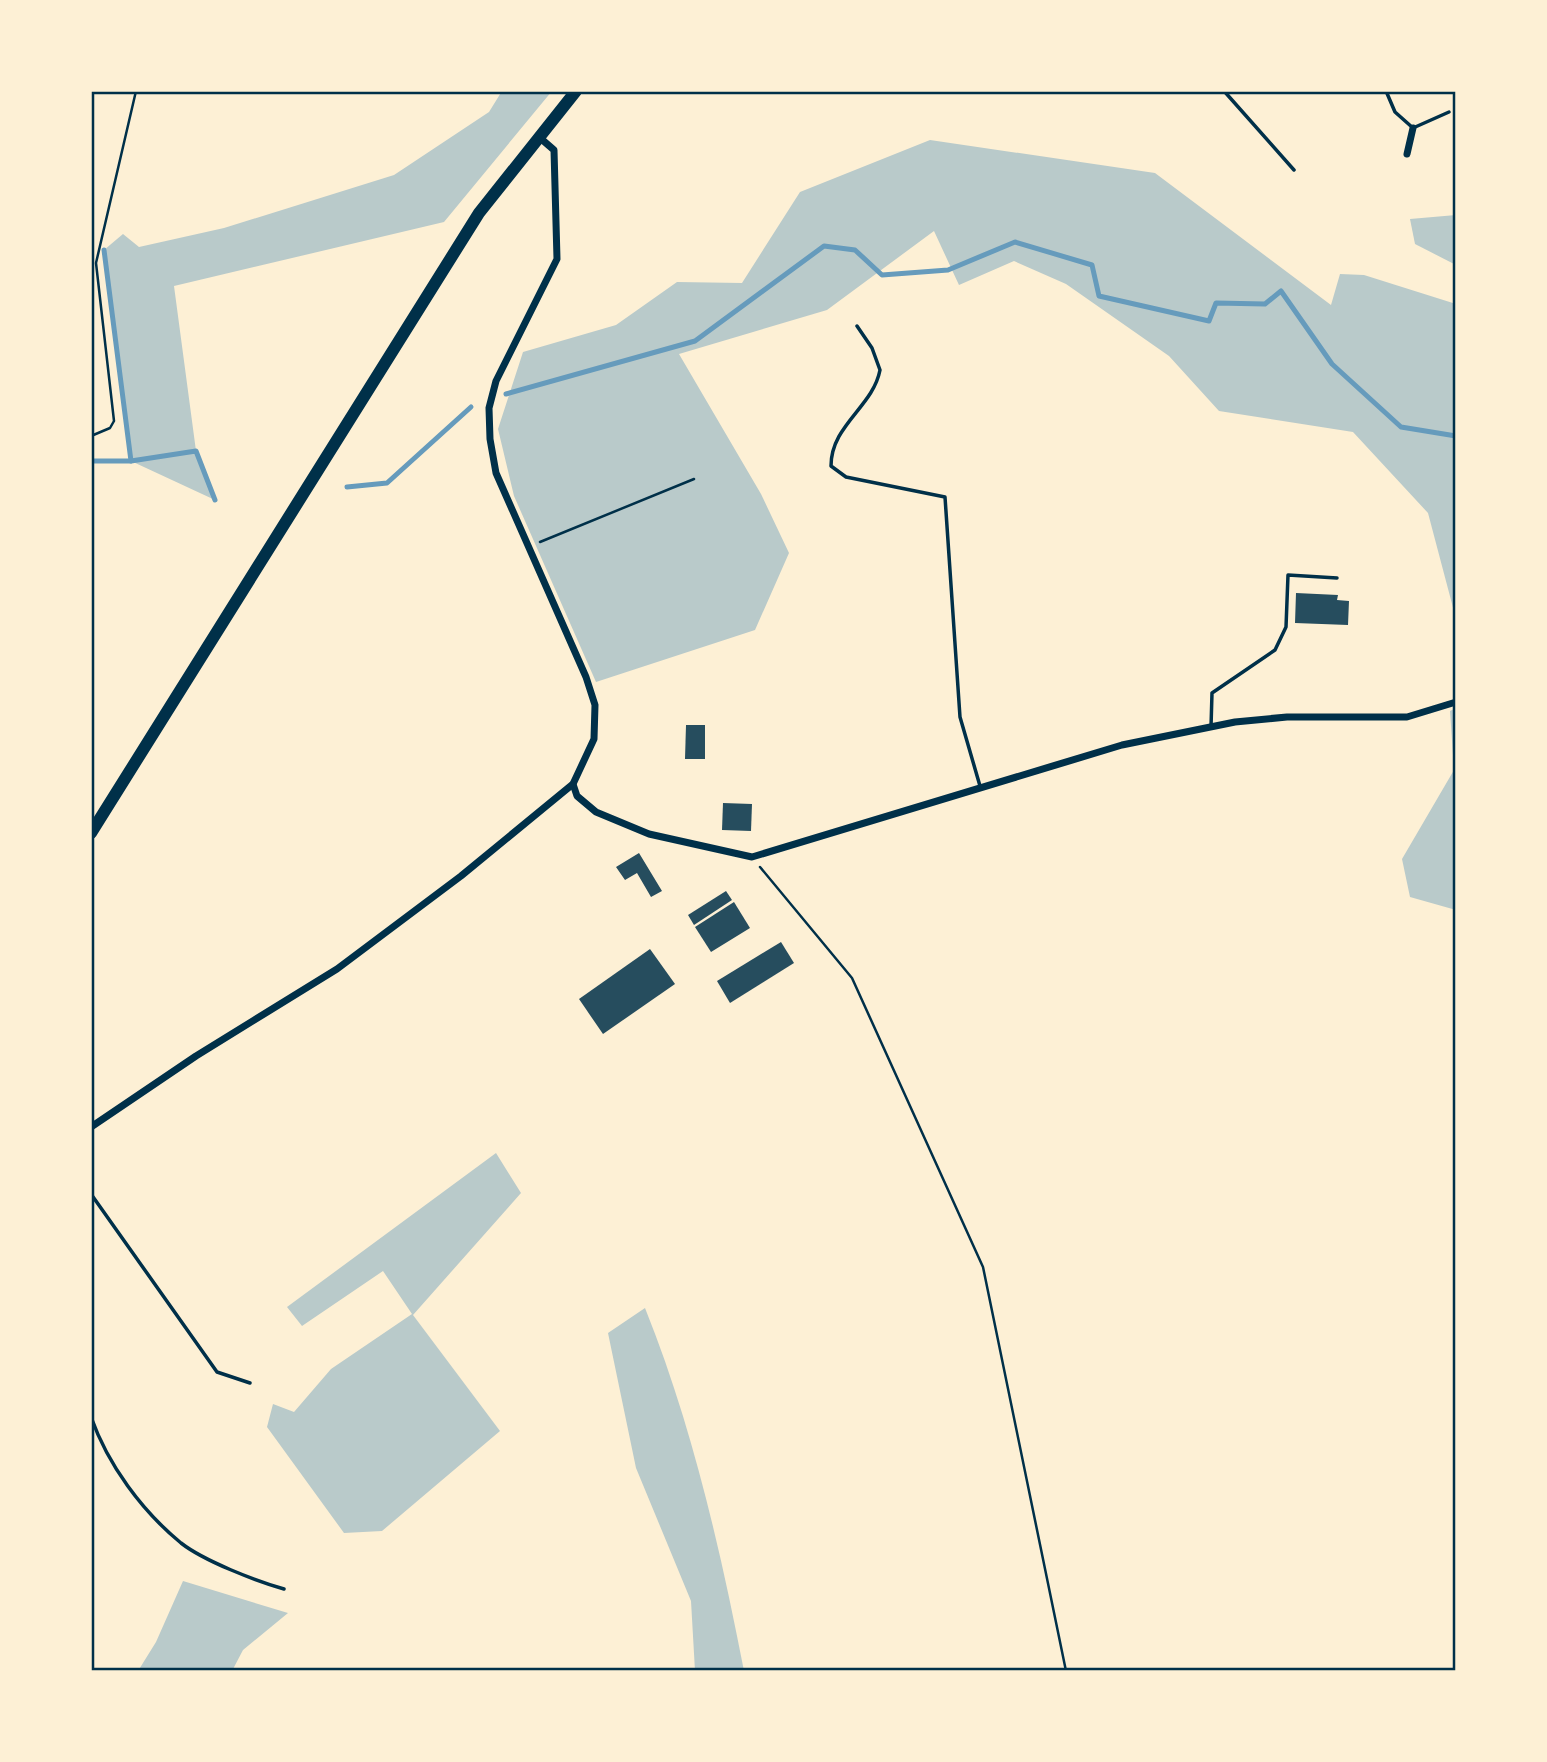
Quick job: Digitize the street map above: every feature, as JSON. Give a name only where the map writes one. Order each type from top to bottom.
[{"type":"main road","points":[[91,833],[472,225],[538,136],[576,91]]},
{"type":"street","points":[[1407,154],[1413,128]]},
{"type":"street","points":[[91,1127],[196,1055],[337,969],[461,876],[573,784],[594,739],[595,705],[586,677],[496,473],[490,439],[489,408],[496,381],[557,259],[554,150],[538,136]]},
{"type":"street","points":[[573,784],[577,796],[596,812],[649,834],[751,857],[1122,745],[1211,727],[1287,717],[1407,717],[1456,702]]},
{"type":"lane","points":[[1224,91],[1294,170]]},
{"type":"lane","points":[[1386,91],[1395,112],[1413,128],[1449,112]]},
{"type":"lane","points":[[857,326],[872,348],[880,370],[873,390],[842,428],[835,442],[831,466],[846,477],[945,497],[960,717],[980,786]]},
{"type":"lane","points":[[1211,727],[1212,693],[1275,650],[1286,627],[1288,575],[1336,578]]},
{"type":"lane","points":[[91,1194],[217,1373],[250,1383]]},
{"type":"lane","points":[[91,1418],[99,1441],[136,1497],[183,1544],[258,1582],[284,1589]]},
{"type":"path","points":[[91,436],[110,428],[114,421],[96,263],[136,91]]},
{"type":"path","points":[[527,547],[694,479]]},
{"type":"path","points":[[751,857],[852,978],[983,1267],[1066,1671]]},
{"type":"shaded area","points":[[502,91],[552,91],[444,222],[174,286],[196,451],[215,500],[131,461],[104,250],[123,234],[139,247],[224,228],[394,175],[489,112]]},
{"type":"shaded area","points":[[930,140],[1155,173],[1331,305],[1340,274],[1364,275],[1456,304],[1456,619],[1428,513],[1353,432],[1219,411],[1169,356],[1066,284],[1014,261],[959,285],[934,231],[827,310],[679,354],[761,494],[789,553],[755,630],[596,682],[514,496],[498,429],[523,352],[616,325],[677,282],[742,283],[800,192]]},
{"type":"shaded area","points":[[1456,215],[1456,265],[1415,244],[1410,219]]},
{"type":"shaded area","points":[[1456,708],[1456,910],[1410,897],[1402,859],[1454,770],[1450,711]]},
{"type":"shaded area","points":[[496,1153],[521,1193],[413,1315],[500,1431],[382,1531],[344,1533],[267,1427],[273,1404],[294,1412],[331,1369],[412,1314],[383,1271],[302,1326],[287,1307]]},
{"type":"shaded area","points":[[645,1308],[691,1442],[725,1579],[744,1671],[695,1671],[691,1601],[636,1468],[608,1333]]},
{"type":"shaded area","points":[[183,1581],[288,1613],[243,1650],[232,1671],[138,1671],[156,1642]]},
{"type":"building","points":[[1296,593],[1338,595],[1337,600],[1349,601],[1348,625],[1295,623]]},
{"type":"building","points":[[686,725],[705,725],[705,759],[685,759]]},
{"type":"building","points":[[723,803],[752,804],[751,831],[722,830]]},
{"type":"building","points":[[639,853],[662,891],[651,897],[637,873],[625,880],[616,867]]},
{"type":"building","points":[[726,891],[732,900],[694,925],[688,915]]},
{"type":"building","points":[[734,902],[750,928],[711,952],[695,927]]},
{"type":"building","points":[[781,942],[794,963],[730,1003],[717,981]]},
{"type":"building","points":[[650,949],[675,984],[603,1034],[579,999]]},
{"type":"waterway","points":[[506,394],[695,341],[824,246],[855,250],[882,275],[948,270],[1015,242],[1092,265],[1099,296],[1209,321],[1216,303],[1265,304],[1281,291],[1332,364],[1401,427],[1456,436]]},
{"type":"waterway","points":[[104,250],[131,461]]},
{"type":"waterway","points":[[347,487],[387,483],[471,407]]},
{"type":"waterway","points":[[91,461],[131,461],[196,451],[215,500]]}]
